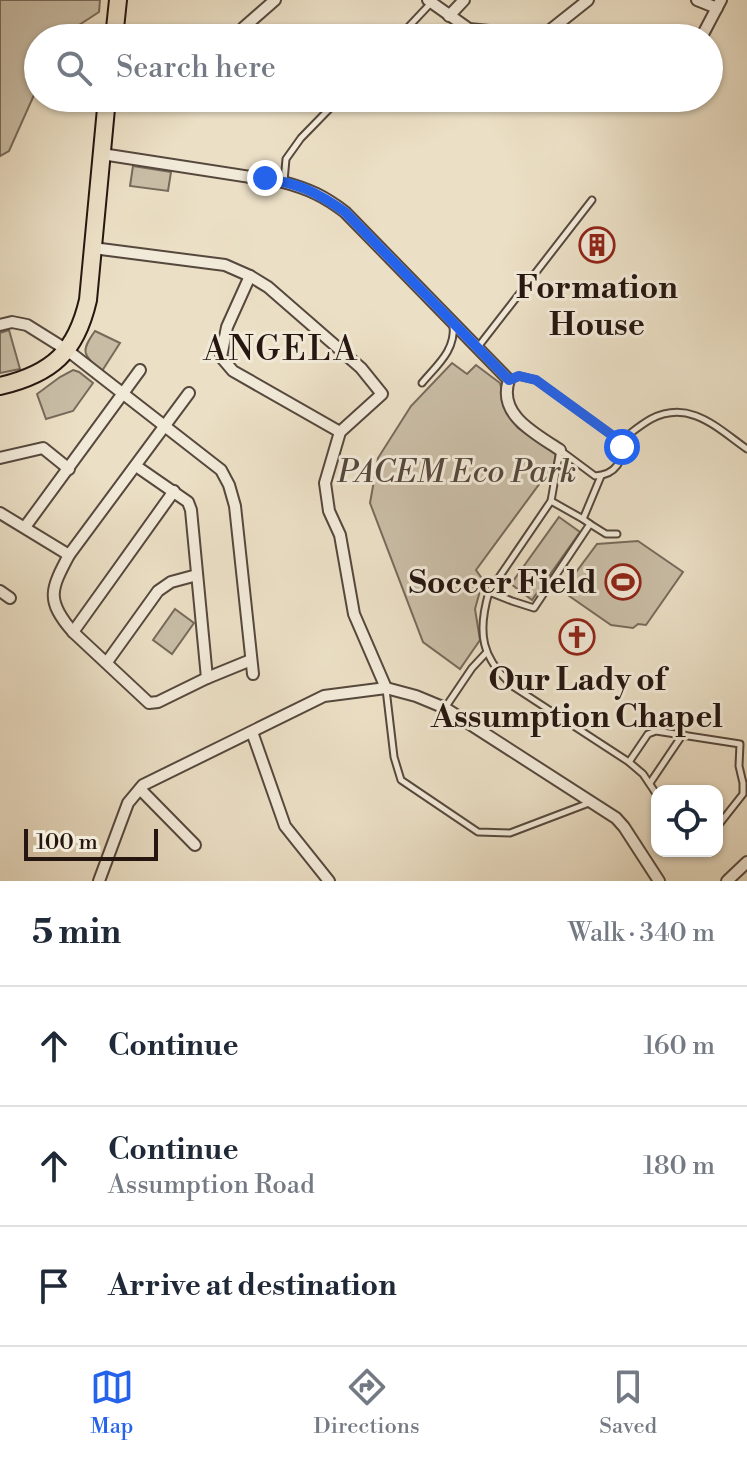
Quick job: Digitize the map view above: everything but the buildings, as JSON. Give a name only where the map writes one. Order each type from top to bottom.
[{"type":"main road","points":[[115,24],[118,0]]},
{"type":"main road","points":[[0,386],[22,381],[43,371],[67,350],[83,321],[88,300],[106,112]]},
{"type":"street","points":[[248,24],[275,0]]},
{"type":"street","points":[[449,16],[464,0]]},
{"type":"street","points":[[558,24],[588,0]]},
{"type":"street","points":[[697,0],[719,4],[708,24]]},
{"type":"street","points":[[430,1],[461,24]]},
{"type":"street","points":[[102,154],[283,182],[324,196],[345,212],[509,380],[506,393],[518,420],[560,450]]},
{"type":"street","points":[[93,248],[225,265],[250,276],[268,287],[361,368],[382,394],[340,432],[325,483],[329,511],[340,535],[354,614],[386,688]]},
{"type":"street","points":[[250,276],[227,327],[221,357],[233,371],[340,432]]},
{"type":"street","points":[[0,325],[12,322],[27,325],[67,350],[221,470],[235,506],[253,674]]},
{"type":"street","points":[[25,527],[140,370]]},
{"type":"street","points":[[189,393],[69,555],[52,595],[63,621],[149,703],[158,702],[251,660]]},
{"type":"street","points":[[0,458],[43,448],[69,469]]},
{"type":"street","points":[[136,466],[188,502],[191,510],[207,678]]},
{"type":"street","points":[[73,632],[174,491]]},
{"type":"street","points":[[0,513],[69,555]]},
{"type":"street","points":[[107,662],[158,591],[171,582],[197,575]]},
{"type":"street","points":[[0,591],[10,598]]},
{"type":"street","points":[[99,881],[128,803],[143,785],[324,696],[386,688],[445,708],[616,818],[659,881]]},
{"type":"street","points":[[252,732],[285,826],[329,881]]},
{"type":"street","points":[[140,789],[195,845]]},
{"type":"street","points":[[727,881],[747,862]]},
{"type":"lane","points":[[410,24],[430,1]]},
{"type":"lane","points":[[283,182],[286,159],[326,112]]},
{"type":"lane","points":[[478,347],[592,200]]},
{"type":"lane","points":[[422,383],[450,349],[454,336],[453,320]]},
{"type":"lane","points":[[509,380],[519,376],[536,380],[620,441],[622,453],[621,460],[611,473],[598,476],[560,450],[551,501],[489,592],[484,607],[486,653],[497,673],[514,687],[629,762],[650,783],[683,734]]},
{"type":"lane","points":[[620,441],[652,419],[673,412],[691,412],[747,449]]},
{"type":"lane","points":[[583,519],[598,476]]},
{"type":"lane","points":[[551,501],[606,534],[617,534]]},
{"type":"lane","points":[[489,592],[534,608],[590,524]]},
{"type":"lane","points":[[445,708],[486,653]]},
{"type":"lane","points":[[386,688],[394,757],[401,780],[478,832],[510,833],[591,803]]},
{"type":"lane","points":[[629,762],[648,734],[653,732],[740,744],[743,794],[723,819]]},
{"type":"green space","points":[[0,0],[100,0],[99,12],[81,24],[24,24],[26,112],[9,151],[0,156]]},
{"type":"green space","points":[[133,166],[171,172],[168,191],[130,186]]},
{"type":"green space","points":[[9,330],[20,369],[0,373],[0,333]]},
{"type":"green space","points":[[95,331],[120,343],[102,371],[86,353],[87,344]]},
{"type":"green space","name":"PACEM Eco Park","points":[[452,363],[467,374],[476,365],[500,383],[508,415],[518,428],[556,454],[554,464],[476,570],[483,580],[475,609],[480,640],[460,669],[423,642],[370,503],[378,458],[411,406]]},
{"type":"green space","points":[[73,370],[93,383],[73,411],[46,419],[37,394]]},
{"type":"green space","points":[[559,517],[580,532],[532,600],[511,584]]},
{"type":"green space","name":"Soccer Field","points":[[638,541],[683,572],[646,625],[638,624],[633,628],[611,625],[562,591],[597,544]]},
{"type":"green space","points":[[175,609],[194,623],[172,654],[153,640]]},
{"type":"place","name":"Formation House","points":[[597,245]]},
{"type":"place","name":"Soccer Field","points":[[623,582]]},
{"type":"place","name":"Our Lady of Assumption Chapel","points":[[577,637]]},
{"type":"district","name":"ANGELA","points":[[281,348]]},
{"type":"route","points":[[265,178],[324,196],[345,212],[509,380],[527,376],[536,380],[620,441],[622,447]]}]
